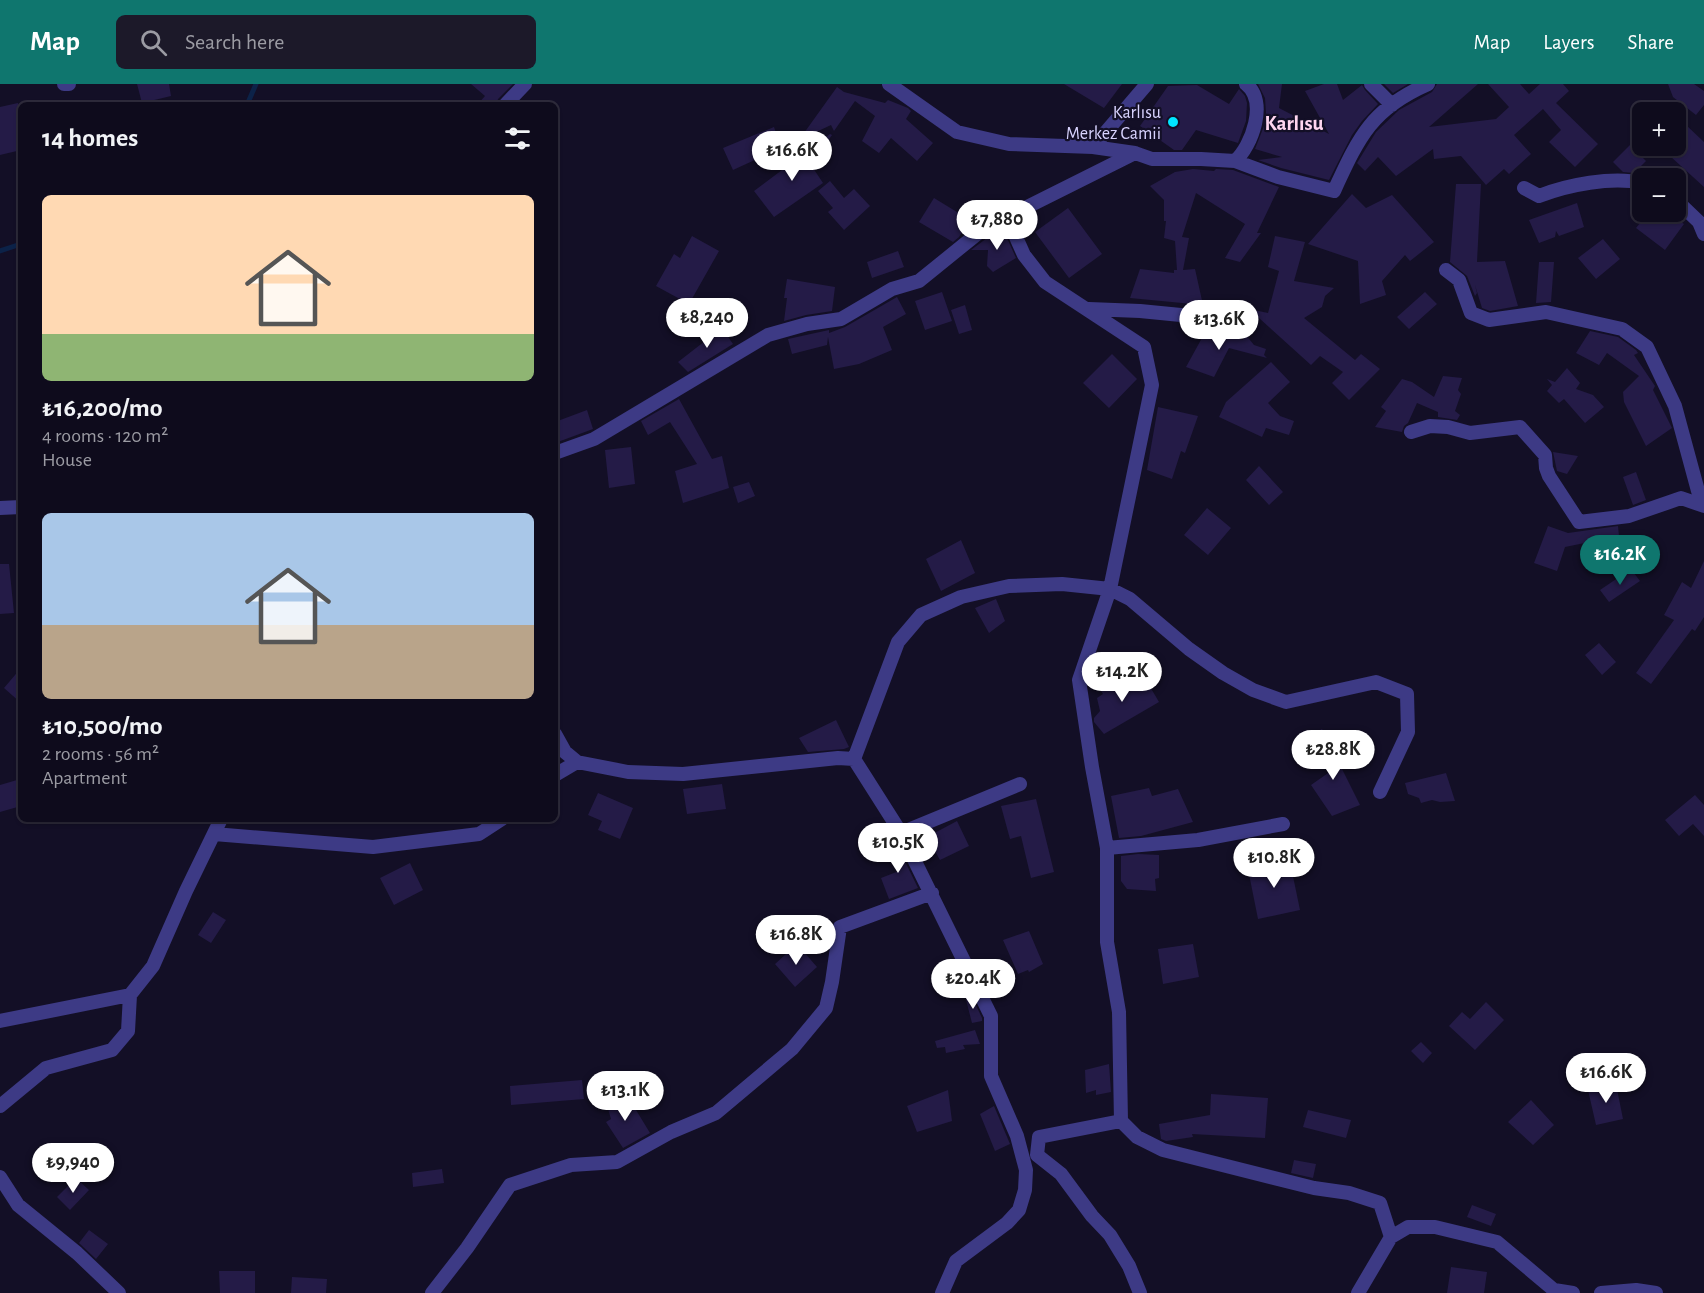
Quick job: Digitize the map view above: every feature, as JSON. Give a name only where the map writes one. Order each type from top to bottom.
[{"type":"street","points":[[64,84],[69,84]]},
{"type":"street","points":[[508,102],[525,84]]},
{"type":"street","points":[[889,84],[957,132],[1009,144],[1093,147],[1135,153],[1152,159],[1234,162],[1278,177],[1335,191],[1354,148],[1375,117],[1428,84]]},
{"type":"street","points":[[1093,147],[1147,84]]},
{"type":"street","points":[[1234,162],[1244,153],[1251,137],[1256,113],[1257,98],[1246,84]]},
{"type":"street","points":[[1371,84],[1392,105]]},
{"type":"street","points":[[558,452],[594,439],[768,335],[807,324],[841,319],[892,289],[919,281],[982,230],[1135,153]]},
{"type":"street","points":[[1524,188],[1539,196],[1556,189],[1593,182],[1632,183]]},
{"type":"street","points":[[1686,210],[1699,222],[1704,234]]},
{"type":"street","points":[[1007,217],[1024,255],[1045,282],[1144,347],[1152,385],[1110,589],[1079,680],[1107,848],[1107,942],[1119,1012],[1121,1121],[1137,1137],[1163,1150],[1314,1188],[1349,1193],[1380,1203],[1391,1236]]},
{"type":"street","points":[[1446,270],[1459,280],[1472,313],[1489,320],[1546,312],[1622,329],[1647,347],[1675,406],[1698,491],[1704,501]]},
{"type":"street","points":[[1088,309],[1140,311],[1242,321]]},
{"type":"street","points":[[1411,432],[1430,426],[1449,427],[1470,433],[1520,427],[1545,455],[1549,476],[1579,522],[1629,516],[1681,498],[1704,506]]},
{"type":"street","points":[[0,508],[18,507]]},
{"type":"street","points":[[854,759],[898,642],[921,615],[961,597],[1009,586],[1062,584],[1110,589],[1130,599],[1189,649],[1223,673],[1253,690],[1286,702],[1376,682],[1407,694],[1408,732],[1380,792]]},
{"type":"street","points":[[558,739],[565,752],[577,762],[628,772],[683,774],[827,759],[854,759]]},
{"type":"street","points":[[854,759],[901,833],[991,1016],[991,1076],[1017,1136],[1026,1170],[1025,1190],[1019,1210],[1007,1223],[956,1260],[942,1293]]},
{"type":"street","points":[[558,773],[577,762]]},
{"type":"street","points":[[901,833],[1020,784]]},
{"type":"street","points":[[0,1106],[46,1068],[112,1050],[128,1031],[130,995],[153,966],[219,822]]},
{"type":"street","points":[[214,834],[373,848],[479,834],[497,822]]},
{"type":"street","points":[[1107,848],[1198,840],[1283,824]]},
{"type":"street","points":[[432,1293],[467,1248],[510,1185],[571,1165],[617,1162],[671,1132],[716,1113],[792,1050],[825,1008],[832,981],[840,927],[932,892]]},
{"type":"street","points":[[0,1021],[130,995]]},
{"type":"street","points":[[1121,1121],[1039,1137],[1038,1155],[1061,1174],[1092,1216],[1110,1235],[1129,1266],[1140,1293]]},
{"type":"street","points":[[0,1177],[18,1205],[78,1253],[119,1293]]},
{"type":"street","points":[[1358,1293],[1391,1236],[1408,1227],[1435,1227],[1497,1242],[1554,1290],[1573,1293]]},
{"type":"street","points":[[1601,1293],[1636,1290],[1656,1293]]},
{"type":"building","points":[[137,84],[169,84],[171,96],[142,102]]},
{"type":"building","points":[[471,84],[513,84],[497,102],[480,102],[485,96]]},
{"type":"building","points":[[1064,84],[1122,84],[1104,108]]},
{"type":"building","points":[[1258,84],[1282,84],[1279,108],[1329,134],[1305,91],[1324,84],[1337,84],[1343,100],[1362,85],[1378,104],[1352,135],[1329,180],[1258,160],[1282,157],[1255,149],[1264,126],[1266,113],[1265,98]]},
{"type":"building","points":[[1384,84],[1408,84],[1393,93]]},
{"type":"building","points":[[1437,84],[1478,84],[1429,127],[1496,119],[1509,107],[1488,84],[1520,84],[1529,94],[1540,84],[1563,84],[1569,91],[1556,103],[1598,144],[1575,167],[1549,142],[1561,130],[1543,109],[1514,135],[1531,154],[1509,174],[1504,169],[1486,185],[1461,156],[1434,159],[1433,149],[1396,176],[1378,157],[1365,171],[1357,163],[1376,132],[1399,110],[1432,92]]},
{"type":"building","points":[[1668,84],[1694,84],[1704,91],[1704,105],[1696,115],[1686,107],[1686,102],[1679,102],[1673,97]]},
{"type":"building","points":[[1197,85],[1229,104],[1239,89],[1245,96],[1246,121],[1238,143],[1196,130],[1182,150],[1174,150],[1140,126],[1168,86]]},
{"type":"building","points":[[837,87],[844,92],[885,103],[888,100],[908,108],[911,111],[906,119],[933,143],[917,161],[891,138],[879,153],[862,141],[875,116],[855,101],[834,131],[831,125],[799,140]]},
{"type":"building","points":[[18,103],[18,151],[0,155],[0,107]]},
{"type":"building","points":[[1686,125],[1704,142],[1704,187],[1686,168],[1670,156],[1686,156]]},
{"type":"building","points":[[774,127],[781,148],[733,170],[723,148]]},
{"type":"building","points":[[830,134],[832,135],[811,165],[823,183],[774,217],[754,191]]},
{"type":"building","points":[[1630,145],[1632,156],[1641,156],[1646,161],[1639,168],[1632,168],[1632,173],[1623,172],[1613,162]]},
{"type":"building","points":[[1193,169],[1233,170],[1279,187],[1257,233],[1261,233],[1240,262],[1225,258],[1245,224],[1196,193],[1182,237],[1189,238],[1183,270],[1195,269],[1203,305],[1130,298],[1140,269],[1174,273],[1174,270],[1177,270],[1175,241],[1164,238],[1166,221],[1164,221],[1164,200],[1150,186],[1175,172]]},
{"type":"building","points":[[830,181],[844,198],[854,189],[870,206],[844,230],[828,212],[833,208],[818,191]]},
{"type":"building","points":[[1456,184],[1481,184],[1477,262],[1505,261],[1518,306],[1490,311],[1482,308],[1475,285],[1477,293],[1475,296],[1467,276],[1450,262]]},
{"type":"building","points":[[1352,194],[1366,208],[1392,195],[1434,242],[1410,261],[1405,255],[1382,281],[1386,295],[1360,304],[1358,261],[1308,244]]},
{"type":"building","points":[[934,198],[970,220],[953,242],[919,222]]},
{"type":"building","points":[[1577,203],[1584,227],[1559,236],[1556,231],[1555,237],[1539,243],[1529,220]]},
{"type":"building","points":[[1068,208],[1102,254],[1069,278],[1035,232]]},
{"type":"building","points":[[1641,222],[1681,222],[1684,224],[1665,250],[1636,228]]},
{"type":"building","points":[[1003,229],[1016,258],[993,272],[987,266],[988,250],[971,250]]},
{"type":"building","points":[[692,236],[719,251],[689,304],[656,286],[674,254],[680,258]]},
{"type":"building","points":[[1275,236],[1305,242],[1294,281],[1334,288],[1325,296],[1322,307],[1304,318],[1355,360],[1361,354],[1380,369],[1349,400],[1332,383],[1343,372],[1320,356],[1311,365],[1249,309],[1268,313],[1279,271],[1268,267]]},
{"type":"building","points":[[1603,239],[1620,259],[1596,279],[1578,258]]},
{"type":"building","points":[[898,251],[904,267],[872,278],[867,262]]},
{"type":"building","points":[[1539,262],[1554,262],[1551,302],[1536,303]]},
{"type":"building","points":[[787,279],[835,287],[832,311],[784,321]]},
{"type":"building","points":[[942,292],[952,321],[925,330],[915,301]]},
{"type":"building","points":[[1425,292],[1437,304],[1409,329],[1397,317]]},
{"type":"building","points":[[897,297],[906,314],[883,327],[892,350],[859,364],[834,369],[828,337],[827,345],[792,354],[788,339],[829,330],[829,333],[845,327]]},
{"type":"building","points":[[965,305],[972,330],[959,334],[951,310]]},
{"type":"building","points":[[719,324],[733,344],[688,372],[678,362],[705,341],[701,339]]},
{"type":"building","points":[[1208,327],[1243,340],[1245,334],[1254,345],[1266,349],[1264,355],[1267,358],[1229,348],[1214,377],[1186,367]]},
{"type":"building","points":[[1590,331],[1618,337],[1636,350],[1638,353],[1634,355],[1655,386],[1653,390],[1672,428],[1646,446],[1624,402],[1623,392],[1639,376],[1607,353],[1599,365],[1576,353]]},
{"type":"building","points":[[1112,354],[1137,379],[1109,408],[1083,383]]},
{"type":"building","points":[[1271,362],[1290,382],[1268,403],[1280,416],[1294,421],[1289,435],[1266,428],[1262,437],[1219,417],[1226,402]]},
{"type":"building","points":[[1567,368],[1580,383],[1576,389],[1593,395],[1604,407],[1585,423],[1564,399],[1559,403],[1547,391],[1552,385],[1547,379],[1555,382]]},
{"type":"building","points":[[1443,376],[1462,378],[1458,390],[1461,394],[1455,411],[1460,415],[1457,420],[1438,417],[1438,412],[1417,403],[1402,432],[1375,427],[1386,411],[1381,407],[1402,379],[1412,382],[1434,397]]},
{"type":"building","points":[[679,399],[712,459],[722,456],[729,488],[683,503],[675,471],[697,464],[670,422],[648,435],[641,421]]},
{"type":"building","points":[[1158,407],[1198,416],[1185,453],[1181,451],[1172,479],[1147,470]]},
{"type":"building","points":[[587,410],[593,429],[558,442],[558,421]]},
{"type":"building","points":[[631,447],[635,484],[609,488],[605,450]]},
{"type":"building","points":[[1553,452],[1578,456],[1567,474],[1557,471]]},
{"type":"building","points":[[1259,466],[1283,492],[1269,505],[1246,480]]},
{"type":"building","points":[[1636,472],[1646,500],[1633,505],[1623,477]]},
{"type":"building","points":[[749,482],[755,496],[738,503],[733,487]]},
{"type":"building","points":[[1207,508],[1231,528],[1208,555],[1184,535]]},
{"type":"building","points":[[1548,526],[1568,533],[1618,526],[1619,536],[1565,547],[1557,571],[1534,563]]},
{"type":"building","points":[[961,540],[975,573],[941,591],[926,559]]},
{"type":"building","points":[[1704,561],[1704,617],[1695,631],[1692,629],[1651,684],[1636,673],[1674,620],[1664,615],[1682,582],[1691,588]]},
{"type":"building","points":[[0,564],[9,564],[14,613],[0,614]]},
{"type":"building","points":[[1631,569],[1640,581],[1609,602],[1600,590]]},
{"type":"building","points":[[996,599],[1005,621],[989,633],[975,608]]},
{"type":"building","points":[[1599,643],[1616,662],[1602,675],[1585,655]]},
{"type":"building","points":[[18,672],[18,700],[4,688]]},
{"type":"building","points":[[1121,674],[1135,691],[1149,685],[1159,702],[1104,734],[1094,722],[1094,718],[1100,711],[1097,698],[1103,694],[1099,687]]},
{"type":"building","points":[[836,720],[849,747],[808,752],[799,738]]},
{"type":"building","points":[[1322,729],[1360,805],[1332,816],[1311,785],[1331,771],[1311,735]]},
{"type":"building","points":[[1446,773],[1455,801],[1432,800],[1421,803],[1419,798],[1408,794],[1405,783]]},
{"type":"building","points":[[17,780],[18,807],[0,812],[0,785]]},
{"type":"building","points":[[722,784],[726,809],[687,814],[683,789]]},
{"type":"building","points":[[1149,788],[1152,796],[1178,789],[1193,822],[1141,836],[1119,838],[1111,796]]},
{"type":"building","points":[[598,793],[633,808],[620,839],[598,830],[602,821],[588,815]]},
{"type":"building","points":[[1695,795],[1704,805],[1704,836],[1693,824],[1679,836],[1665,820]]},
{"type":"building","points":[[1036,799],[1054,872],[1031,878],[1021,836],[1010,839],[1001,806]]},
{"type":"building","points":[[957,821],[969,846],[940,860],[927,837]]},
{"type":"building","points":[[894,839],[918,888],[889,899],[881,878],[899,871],[883,846]]},
{"type":"building","points":[[1159,855],[1159,878],[1155,879],[1156,891],[1127,889],[1121,881],[1121,856]]},
{"type":"building","points":[[1289,857],[1300,910],[1258,919],[1248,869]]},
{"type":"building","points":[[410,863],[423,890],[394,905],[380,878]]},
{"type":"building","points":[[213,912],[226,920],[211,943],[198,935]]},
{"type":"building","points":[[1029,931],[1043,964],[1029,972],[1028,970],[1018,974],[1003,940]]},
{"type":"building","points":[[797,944],[817,967],[795,987],[775,964]]},
{"type":"building","points":[[1193,944],[1199,977],[1163,984],[1158,949]]},
{"type":"building","points":[[971,995],[982,1021],[972,1023],[965,996]]},
{"type":"building","points":[[1486,1002],[1504,1020],[1475,1050],[1449,1026],[1462,1012],[1470,1019]]},
{"type":"building","points":[[975,1030],[980,1044],[963,1045],[965,1049],[946,1053],[945,1047],[937,1048],[935,1041]]},
{"type":"building","points":[[1421,1042],[1432,1053],[1423,1063],[1411,1051]]},
{"type":"building","points":[[1109,1064],[1111,1092],[1096,1095],[1096,1090],[1086,1093],[1085,1070]]},
{"type":"building","points":[[582,1080],[584,1099],[511,1105],[510,1086]]},
{"type":"building","points":[[1616,1084],[1623,1119],[1596,1125],[1588,1090]]},
{"type":"building","points":[[948,1090],[952,1121],[917,1132],[907,1106]]},
{"type":"building","points":[[616,1091],[623,1112],[633,1105],[650,1133],[623,1148],[606,1122],[611,1119],[604,1095]]},
{"type":"building","points":[[1211,1094],[1268,1098],[1265,1138],[1192,1134],[1193,1137],[1166,1141],[1161,1139],[1159,1124],[1210,1115]]},
{"type":"building","points":[[1531,1100],[1554,1125],[1533,1145],[1508,1122]]},
{"type":"building","points":[[994,1106],[1010,1144],[995,1151],[980,1114]]},
{"type":"building","points":[[1308,1110],[1351,1120],[1346,1138],[1303,1127]]},
{"type":"building","points":[[1294,1160],[1316,1164],[1313,1178],[1291,1173]]},
{"type":"building","points":[[442,1169],[444,1183],[413,1187],[412,1173]]},
{"type":"building","points":[[76,1178],[89,1190],[70,1210],[57,1197]]},
{"type":"building","points":[[1472,1205],[1496,1214],[1491,1226],[1467,1217]]},
{"type":"building","points":[[89,1230],[108,1244],[96,1259],[79,1243]]},
{"type":"building","points":[[1451,1267],[1487,1272],[1484,1293],[1447,1293]]},
{"type":"building","points":[[219,1271],[255,1271],[255,1293],[220,1293]]},
{"type":"building","points":[[292,1277],[327,1279],[326,1293],[291,1293]]},
{"type":"waterway","points":[[248,102],[256,84]]},
{"type":"waterway","points":[[0,251],[18,245]]},
{"type":"place","name":"Karlısu Merkez Camii","points":[[1173,122]]},
{"type":"district","name":"Karlısu","points":[[1294,123]]}]
